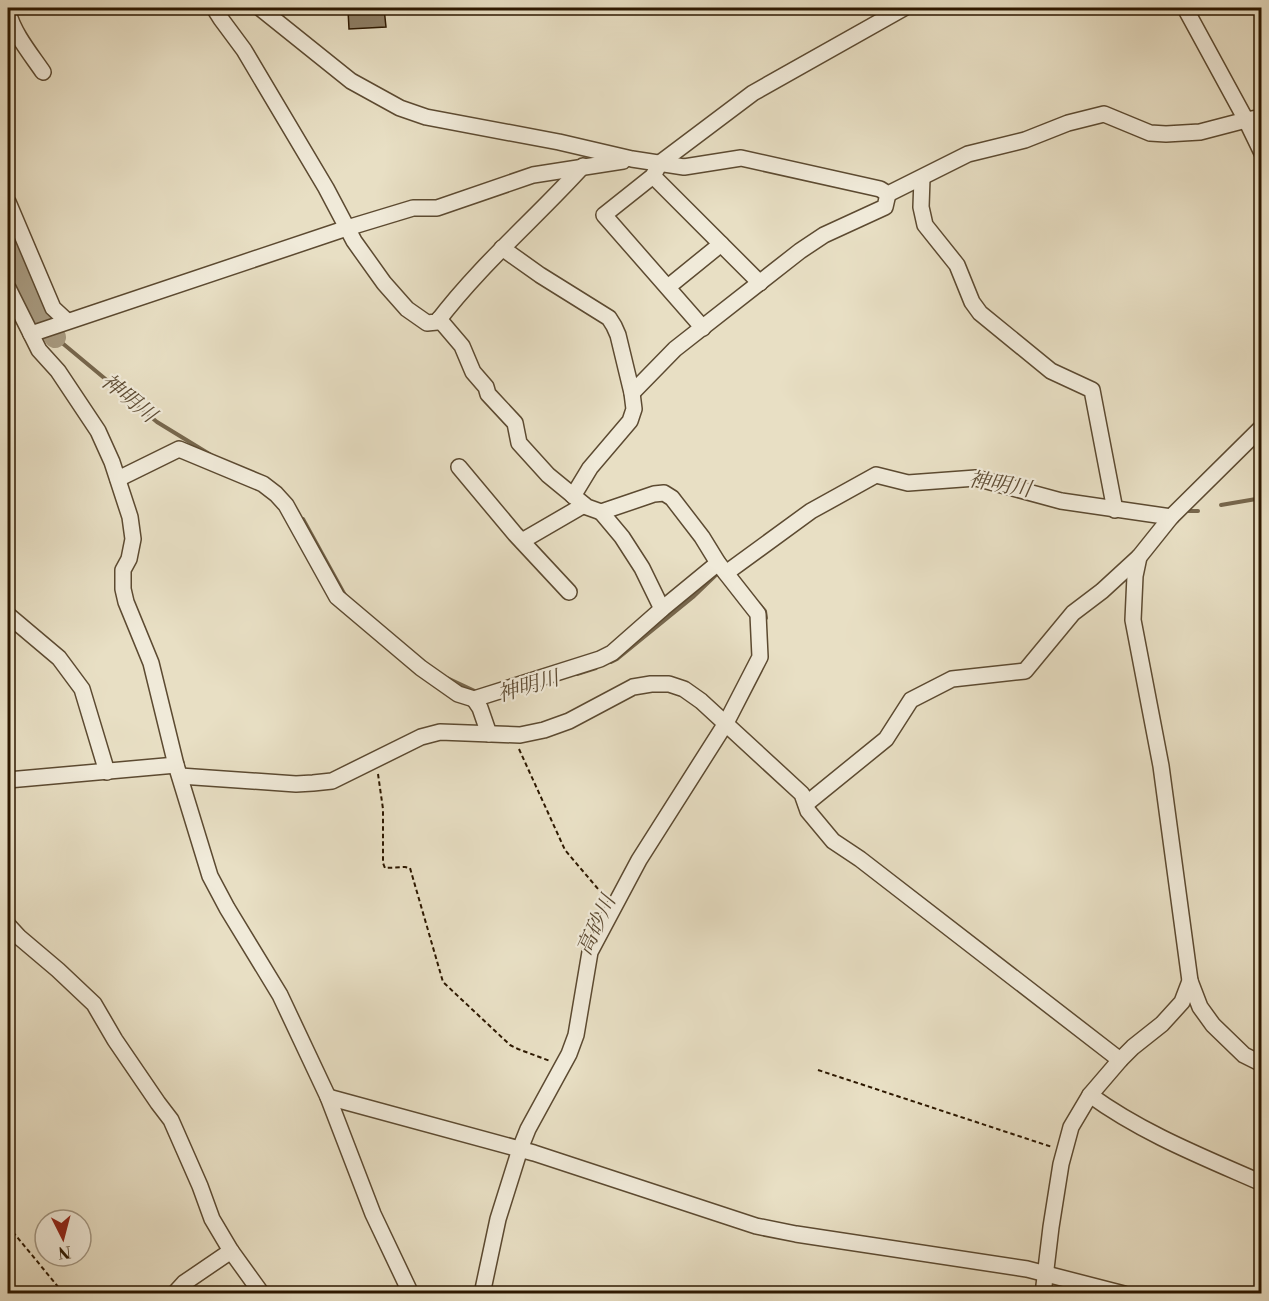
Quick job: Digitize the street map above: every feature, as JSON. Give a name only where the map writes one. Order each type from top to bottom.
[{"type":"street","points":[[214,8],[244,50],[326,188],[354,241],[384,283],[407,309],[427,324],[437,322],[462,290],[583,166]]},
{"type":"street","points":[[260,8],[351,81],[400,108],[426,117],[559,142],[632,159],[656,170],[721,244],[760,283]]},
{"type":"street","points":[[703,328],[604,215],[656,170],[753,93],[904,8]]},
{"type":"street","points":[[1185,8],[1254,119],[1262,153]]},
{"type":"street","points":[[8,12],[10,22],[43,72]]},
{"type":"street","points":[[888,194],[968,154],[1025,140],[1068,123],[1104,114],[1150,133],[1166,134],[1200,132],[1254,119]]},
{"type":"street","points":[[656,170],[741,158],[880,189],[888,194]]},
{"type":"street","points":[[31,334],[347,228],[414,208],[437,208],[533,175],[632,159]]},
{"type":"street","points":[[922,178],[921,207],[925,225],[957,265],[972,302],[980,313],[1051,371],[1092,390],[1115,510]]},
{"type":"street","points":[[632,393],[675,349],[800,252],[824,235],[885,207],[888,194]]},
{"type":"street","points":[[8,202],[53,308],[67,322]]},
{"type":"street","points":[[668,287],[721,244]]},
{"type":"street","points":[[502,248],[609,318],[618,335],[634,409],[630,421],[590,468],[578,500],[522,541]]},
{"type":"street","points":[[8,288],[39,350],[58,371],[98,431],[112,462],[130,517],[133,539],[129,559],[123,570],[126,602],[151,663],[178,771],[210,876],[280,995],[328,1097],[373,1214],[411,1293]]},
{"type":"street","points":[[439,319],[462,346],[473,372],[486,387],[488,394],[515,423],[519,443],[548,475],[578,500],[587,507],[602,512],[622,537],[642,568],[662,609]]},
{"type":"street","points":[[806,804],[886,739],[911,700],[952,679],[1024,671],[1073,613],[1102,591],[1139,557],[1171,517],[1262,427]]},
{"type":"street","points":[[118,479],[179,449],[263,484],[286,505],[337,597],[427,674],[458,694],[474,699],[612,653],[662,609],[722,568],[811,511],[876,475],[908,483],[976,478],[1061,501],[1171,517]]},
{"type":"street","points":[[459,466],[522,541],[569,592]]},
{"type":"street","points":[[482,1293],[498,1219],[520,1149],[528,1129],[569,1054],[576,1035],[590,952],[639,860],[726,723],[760,657],[758,615],[672,498],[664,494],[654,494],[602,512]]},
{"type":"street","points":[[1139,557],[1135,576],[1133,620],[1161,766],[1190,981],[1200,1007],[1213,1025],[1244,1055],[1262,1064]]},
{"type":"street","points":[[8,615],[59,658],[82,689],[107,772]]},
{"type":"street","points":[[8,780],[107,772],[178,771],[313,783],[332,781],[422,737],[440,732],[520,735],[544,730],[569,722],[633,687],[669,684],[684,689],[701,701],[802,794],[808,812],[833,840],[1120,1060]]},
{"type":"street","points":[[474,699],[480,708],[489,734]]},
{"type":"street","points":[[8,925],[18,937],[94,1004],[121,1049],[171,1120],[212,1219],[231,1251],[262,1293]]},
{"type":"street","points":[[1043,1293],[1051,1227],[1064,1151],[1071,1127],[1090,1095],[1120,1060],[1132,1047],[1162,1024],[1182,1002],[1190,981]]},
{"type":"street","points":[[1090,1095],[1110,1110],[1147,1131],[1262,1182]]},
{"type":"street","points":[[328,1097],[520,1149],[728,1218],[765,1228],[1045,1273],[1124,1293]]},
{"type":"street","points":[[174,1293],[184,1283],[231,1251]]},
{"type":"path","points":[[513,735],[566,850],[614,908]]},
{"type":"path","points":[[377,759],[382,809],[383,863],[385,868],[410,868],[444,982],[510,1045],[562,1066]]},
{"type":"path","points":[[818,1070],[1064,1151]]},
{"type":"path","points":[[8,1226],[64,1293]]},
{"type":"building","points":[[384,8],[386,27],[349,29],[348,10]]},
{"type":"waterway","name":"神明川","points":[[8,242],[29,293],[55,337]]},
{"type":"waterway","name":"神明川","points":[[55,337],[157,422],[211,455]]},
{"type":"waterway","name":"神明川","points":[[1221,505],[1262,498]]},
{"type":"waterway","name":"神明川","points":[[1187,511],[1198,511]]},
{"type":"waterway","name":"神明川","points":[[303,519],[346,597]]},
{"type":"waterway","name":"神明川","points":[[611,662],[693,597],[718,573]]},
{"type":"waterway","name":"高砂川","points":[[759,604],[765,611],[766,618]]},
{"type":"waterway","name":"神明川","points":[[577,674],[596,668]]},
{"type":"waterway","name":"神明川","points":[[447,678],[479,693]]}]
